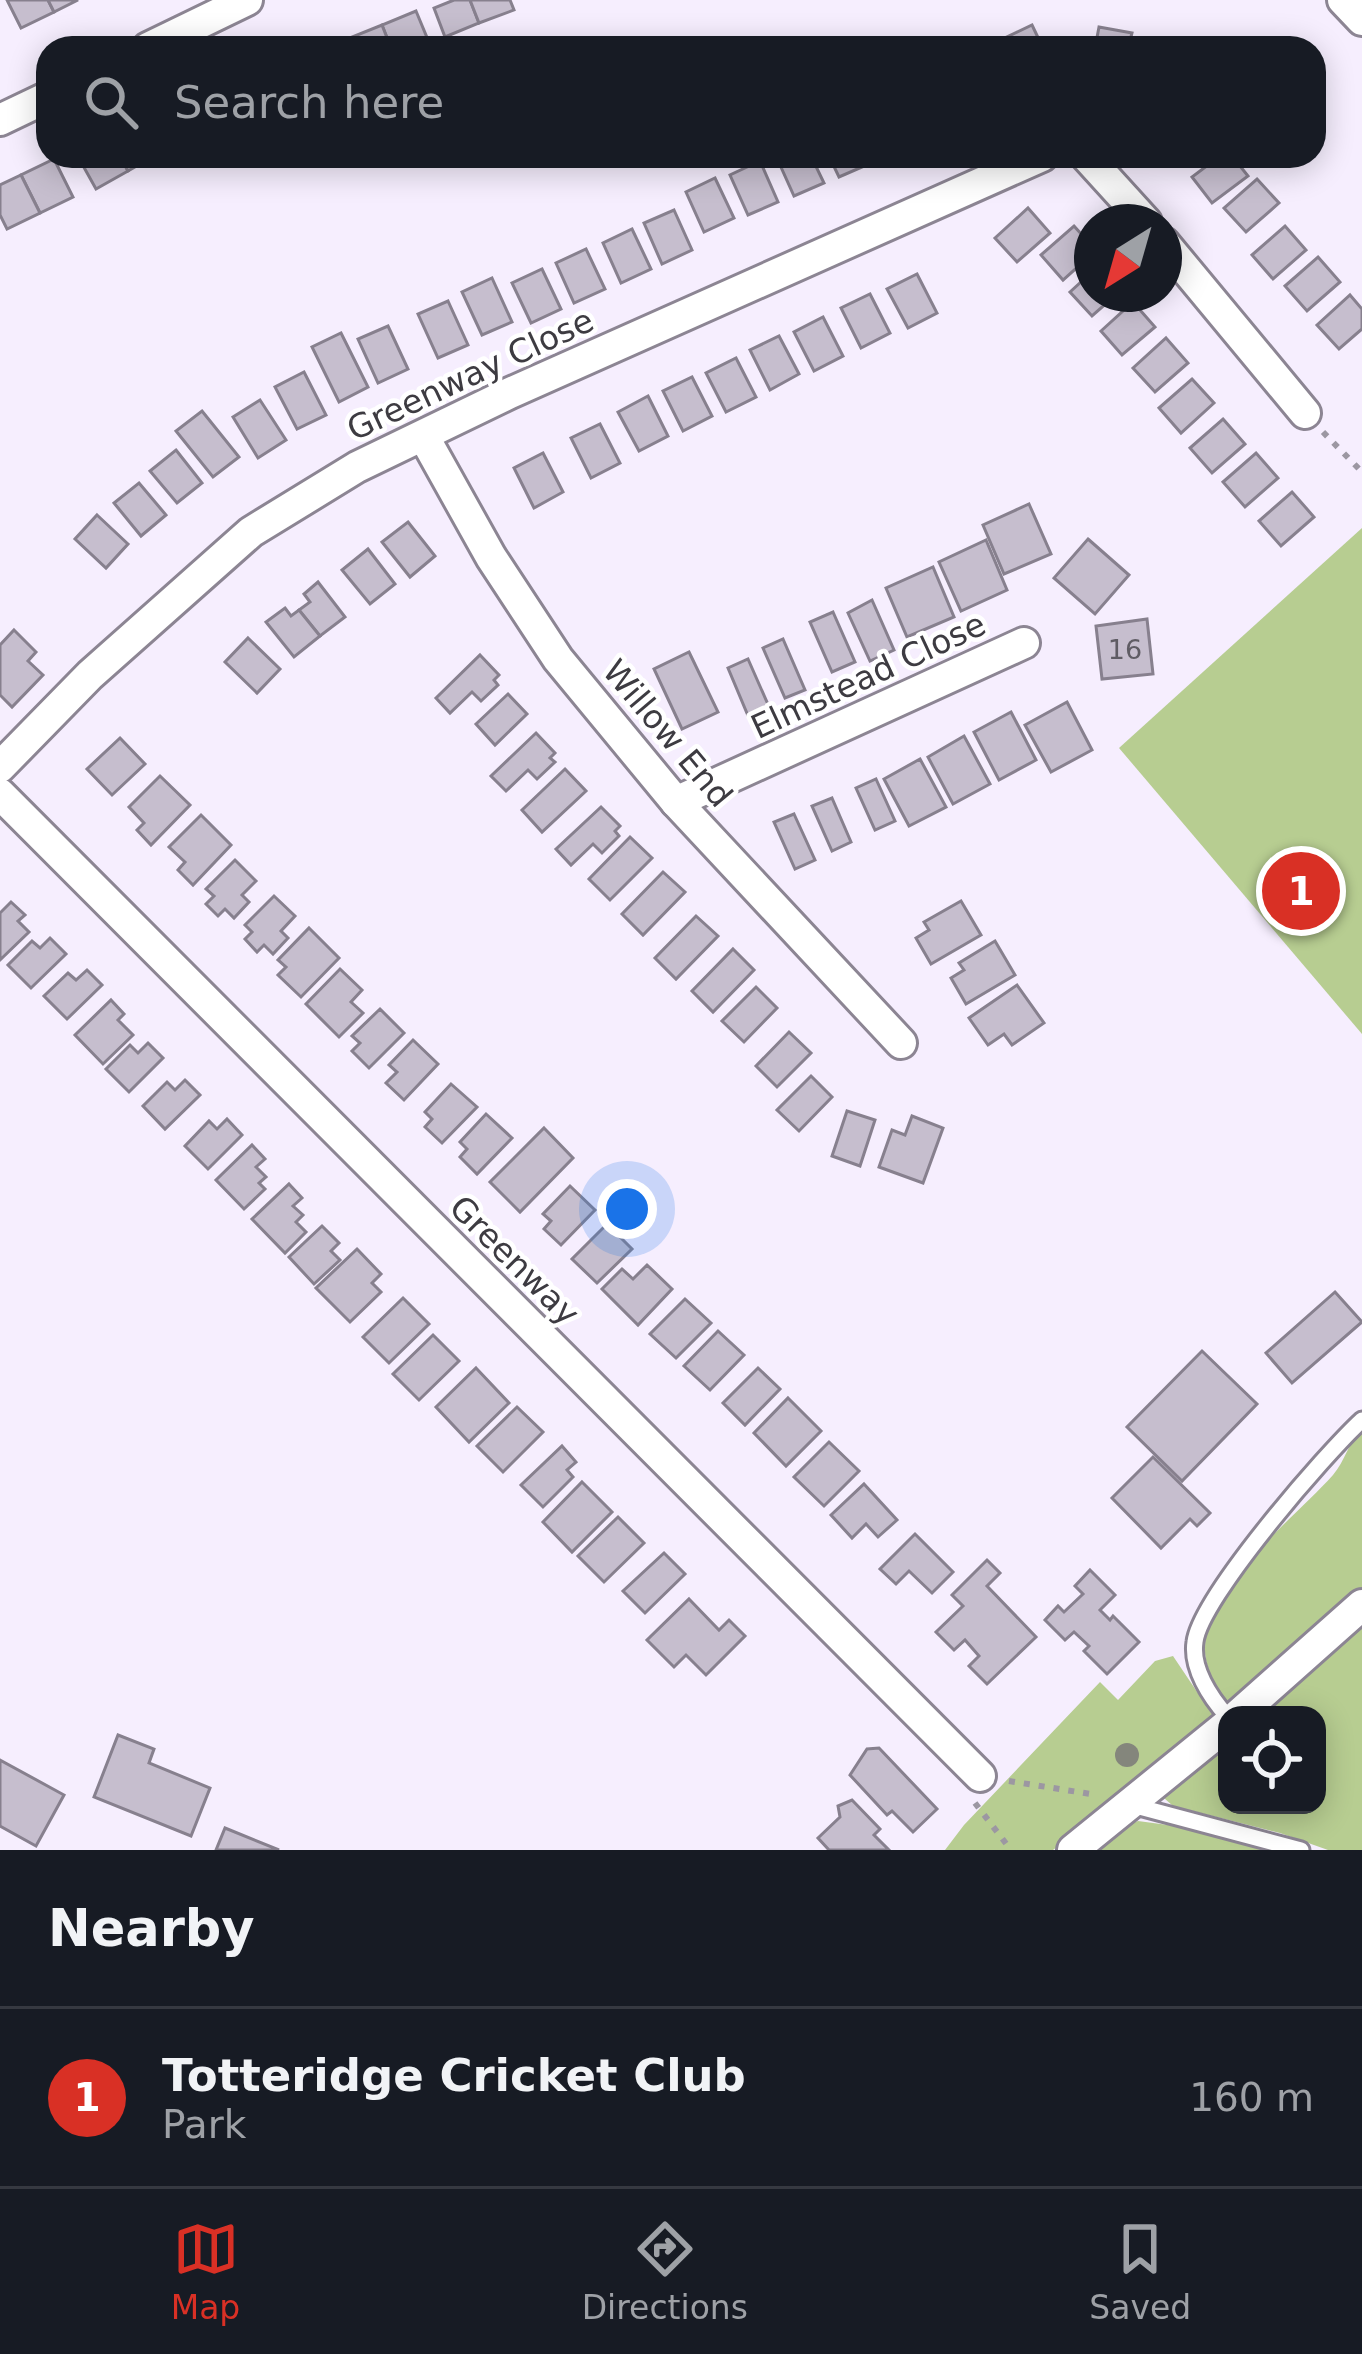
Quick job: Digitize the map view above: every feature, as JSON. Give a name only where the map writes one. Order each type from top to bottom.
[{"type":"street","points":[[173,36],[247,0]]},
{"type":"street","points":[[1343,0],[1362,20]]},
{"type":"street","points":[[0,120],[36,103]]},
{"type":"street","name":"Greenway Close","points":[[0,767],[90,675],[251,532],[357,467],[531,383],[1015,168]]},
{"type":"street","points":[[1097,168],[1130,204]]},
{"type":"street","points":[[1182,266],[1305,413]]},
{"type":"street","name":"Willow End","points":[[424,437],[491,557],[559,659],[676,802],[901,1043]]},
{"type":"street","name":"Elmstead Close","points":[[676,802],[1024,644]]},
{"type":"street","name":"Greenway","points":[[0,794],[980,1777]]},
{"type":"street","points":[[1248,1706],[1362,1605]]},
{"type":"street","points":[[1073,1850],[1218,1728]]},
{"type":"lane","points":[[1218,1708],[1207,1694],[1194,1644],[1208,1604],[1336,1444],[1362,1420]]},
{"type":"lane","points":[[1134,1803],[1301,1850]]},
{"type":"path","points":[[1305,413],[1362,472]]},
{"type":"path","points":[[1011,1850],[964,1792],[980,1777],[1134,1803]]},
{"type":"green space","points":[[1362,528],[1362,1034],[1119,748]]},
{"type":"green space","points":[[1362,1429],[1362,1591],[1234,1706],[1228,1706],[1209,1671],[1205,1651],[1208,1627],[1219,1603],[1253,1556],[1333,1475]]},
{"type":"green space","points":[[1362,1619],[1362,1850],[1328,1850],[1173,1806],[1164,1798],[1164,1788],[1218,1742],[1218,1814],[1326,1814],[1326,1706],[1260,1706]]},
{"type":"green space","points":[[1173,1656],[1218,1723],[1053,1850],[945,1850],[1100,1682],[1118,1700],[1155,1661]]},
{"type":"green space","points":[[1138,1821],[1274,1850],[1090,1850],[1114,1831]]},
{"type":"building","points":[[7,0],[48,0],[54,12],[21,28]]},
{"type":"building","points":[[48,0],[78,0],[54,12]]},
{"type":"building","points":[[470,0],[479,23],[445,36],[434,8]]},
{"type":"building","points":[[470,0],[510,0],[514,10],[479,23]]},
{"type":"building","points":[[416,11],[426,36],[386,36],[382,25]]},
{"type":"building","points":[[382,25],[386,36],[354,36]]},
{"type":"building","points":[[1032,25],[1037,36],[1009,36]]},
{"type":"building","points":[[1099,27],[1132,33],[1131,36],[1097,36]]},
{"type":"building","points":[[36,168],[58,168],[73,197],[40,213],[21,175]]},
{"type":"building","points":[[84,168],[126,168],[128,171],[96,189]]},
{"type":"building","points":[[745,168],[763,168],[778,202],[748,215],[730,175]]},
{"type":"building","points":[[781,168],[817,168],[824,183],[794,196]]},
{"type":"building","points":[[835,168],[860,168],[839,177]]},
{"type":"building","points":[[1204,168],[1242,168],[1248,176],[1212,203],[1192,177]]},
{"type":"building","points":[[21,175],[40,213],[7,229],[0,215],[0,185]]},
{"type":"building","points":[[715,178],[734,218],[704,232],[686,192]]},
{"type":"building","points":[[1257,179],[1279,203],[1246,232],[1224,208]]},
{"type":"building","points":[[1028,208],[1050,233],[1017,262],[995,238]]},
{"type":"building","points":[[674,210],[692,250],[662,264],[644,223]]},
{"type":"building","points":[[1074,226],[1074,270],[1063,280],[1041,255]]},
{"type":"building","points":[[1285,226],[1306,250],[1273,279],[1252,255]]},
{"type":"building","points":[[632,229],[651,269],[621,283],[603,243]]},
{"type":"building","points":[[586,249],[605,289],[574,303],[556,263]]},
{"type":"building","points":[[1318,257],[1340,282],[1307,311],[1285,286]]},
{"type":"building","points":[[542,269],[561,309],[531,323],[512,283]]},
{"type":"building","points":[[917,274],[937,313],[908,328],[887,289]]},
{"type":"building","points":[[492,278],[512,322],[482,335],[462,292]]},
{"type":"building","points":[[870,294],[890,333],[861,348],[841,308]]},
{"type":"building","points":[[1350,295],[1362,309],[1362,329],[1339,349],[1317,325]]},
{"type":"building","points":[[448,301],[468,345],[438,358],[418,314]]},
{"type":"building","points":[[1122,312],[1142,312],[1155,327],[1122,355],[1101,331]]},
{"type":"building","points":[[823,317],[843,356],[814,371],[794,332]]},
{"type":"building","points":[[388,326],[408,369],[378,383],[358,339]]},
{"type":"building","points":[[341,333],[368,387],[339,402],[312,347]]},
{"type":"building","points":[[779,336],[799,374],[770,390],[750,350]]},
{"type":"building","points":[[1166,338],[1188,363],[1155,392],[1133,368]]},
{"type":"building","points":[[736,358],[756,397],[726,412],[706,373]]},
{"type":"building","points":[[304,372],[326,415],[297,429],[275,387]]},
{"type":"building","points":[[692,377],[712,416],[683,431],[663,391]]},
{"type":"building","points":[[1192,379],[1214,403],[1181,433],[1159,408]]},
{"type":"building","points":[[648,396],[668,436],[639,451],[618,412]]},
{"type":"building","points":[[260,400],[286,440],[258,458],[233,417]]},
{"type":"building","points":[[202,411],[239,457],[213,477],[176,431]]},
{"type":"building","points":[[1223,419],[1245,444],[1212,473],[1190,448]]},
{"type":"building","points":[[600,424],[620,463],[591,478],[571,438]]},
{"type":"building","points":[[176,450],[202,483],[177,503],[150,471]]},
{"type":"building","points":[[543,453],[563,492],[534,508],[514,468]]},
{"type":"building","points":[[1256,453],[1278,478],[1245,507],[1223,482]]},
{"type":"building","points":[[139,483],[166,515],[141,536],[114,503]]},
{"type":"building","points":[[1292,492],[1314,517],[1281,546],[1259,521]]},
{"type":"building","points":[[1029,504],[1051,554],[1004,574],[983,525]]},
{"type":"building","points":[[97,515],[128,544],[106,568],[75,539]]},
{"type":"building","points":[[408,522],[435,556],[410,577],[382,542]]},
{"type":"building","points":[[1088,539],[1129,575],[1095,614],[1054,578]]},
{"type":"building","points":[[986,540],[1007,590],[961,611],[939,562]]},
{"type":"building","points":[[368,549],[395,584],[370,604],[342,570]]},
{"type":"building","points":[[933,567],[954,617],[907,637],[886,588]]},
{"type":"building","points":[[318,582],[345,617],[320,636],[299,610],[310,602],[304,594]]},
{"type":"building","points":[[872,600],[894,650],[870,661],[848,613]]},
{"type":"building","points":[[285,608],[291,616],[299,610],[320,636],[294,657],[266,622]]},
{"type":"building","points":[[833,612],[855,662],[832,672],[810,622]]},
{"type":"building","points":[[1147,619],[1153,674],[1102,679],[1096,626]]},
{"type":"building","points":[[14,630],[36,652],[28,661],[43,675],[12,707],[0,695],[0,645]]},
{"type":"building","points":[[248,638],[280,669],[257,693],[225,662]]},
{"type":"building","points":[[783,639],[805,690],[785,698],[763,648]]},
{"type":"building","points":[[689,652],[718,712],[682,729],[654,669]]},
{"type":"building","points":[[480,655],[499,675],[494,680],[498,685],[481,701],[472,692],[450,713],[436,698]]},
{"type":"building","points":[[748,659],[770,709],[749,718],[728,668]]},
{"type":"building","points":[[508,694],[527,714],[495,745],[476,724]]},
{"type":"building","points":[[1067,702],[1092,750],[1051,772],[1025,725]]},
{"type":"building","points":[[1011,712],[1036,760],[999,780],[974,732]]},
{"type":"building","points":[[536,733],[555,753],[550,758],[555,762],[537,779],[528,770],[506,791],[491,776]]},
{"type":"building","points":[[964,736],[990,784],[953,804],[928,757]]},
{"type":"building","points":[[120,738],[145,764],[112,795],[87,769]]},
{"type":"building","points":[[920,759],[946,807],[909,826],[884,779]]},
{"type":"building","points":[[565,769],[586,791],[542,832],[522,810]]},
{"type":"building","points":[[160,776],[190,805],[151,845],[137,830],[144,823],[129,807]]},
{"type":"building","points":[[876,779],[895,821],[875,830],[856,788]]},
{"type":"building","points":[[832,798],[851,842],[832,851],[812,806]]},
{"type":"building","points":[[601,807],[620,826],[615,831],[619,836],[602,853],[593,844],[571,865],[556,849]]},
{"type":"building","points":[[794,814],[815,860],[795,869],[774,822]]},
{"type":"building","points":[[201,815],[231,845],[193,885],[178,870],[185,862],[169,847]]},
{"type":"building","points":[[630,837],[652,858],[610,900],[589,879]]},
{"type":"building","points":[[235,860],[256,881],[242,895],[249,902],[234,918],[225,909],[218,916],[206,904],[214,896],[206,889]]},
{"type":"building","points":[[663,872],[685,892],[643,935],[622,914]]},
{"type":"building","points":[[274,896],[295,916],[281,931],[288,938],[273,954],[264,945],[257,952],[245,939],[252,932],[245,925]]},
{"type":"building","points":[[961,901],[981,935],[931,964],[916,938],[929,930],[924,922]]},
{"type":"building","points":[[11,902],[25,915],[18,921],[29,932],[0,960],[0,913]]},
{"type":"building","points":[[696,916],[718,936],[676,979],[655,958]]},
{"type":"building","points":[[309,928],[339,958],[301,997],[278,975],[286,967],[278,960]]},
{"type":"building","points":[[50,938],[66,954],[31,988],[8,965],[32,941],[40,948]]},
{"type":"building","points":[[995,941],[1015,975],[966,1004],[951,978],[964,970],[959,963]]},
{"type":"building","points":[[733,949],[754,970],[713,1012],[692,991]]},
{"type":"building","points":[[340,969],[362,990],[351,1002],[363,1013],[339,1037],[306,1004]]},
{"type":"building","points":[[87,970],[102,985],[67,1019],[44,996],[68,973],[76,980]]},
{"type":"building","points":[[1017,985],[1044,1023],[1012,1045],[1004,1034],[988,1045],[969,1018]]},
{"type":"building","points":[[756,987],[777,1008],[744,1042],[722,1021]]},
{"type":"building","points":[[111,1000],[124,1014],[118,1020],[133,1035],[103,1064],[75,1035]]},
{"type":"building","points":[[380,1009],[404,1033],[369,1068],[352,1051],[360,1043],[352,1036]]},
{"type":"building","points":[[789,1032],[811,1053],[777,1087],[756,1066]]},
{"type":"building","points":[[413,1040],[438,1064],[404,1100],[386,1083],[397,1072],[389,1065]]},
{"type":"building","points":[[148,1043],[163,1058],[129,1092],[106,1069],[130,1045],[138,1053]]},
{"type":"building","points":[[811,1076],[832,1097],[799,1131],[777,1110]]},
{"type":"building","points":[[185,1080],[200,1095],[165,1129],[143,1106],[167,1082],[175,1090]]},
{"type":"building","points":[[451,1084],[477,1107],[442,1143],[425,1127],[432,1119],[425,1112]]},
{"type":"building","points":[[847,1111],[875,1120],[860,1166],[832,1156]]},
{"type":"building","points":[[486,1114],[512,1138],[477,1174],[460,1157],[467,1149],[460,1142]]},
{"type":"building","points":[[912,1116],[943,1128],[923,1183],[879,1167],[892,1130],[905,1135]]},
{"type":"building","points":[[227,1119],[242,1135],[208,1169],[185,1146],[209,1121],[217,1129]]},
{"type":"building","points":[[544,1128],[573,1158],[520,1212],[490,1182]]},
{"type":"building","points":[[252,1145],[265,1159],[256,1167],[266,1177],[259,1183],[265,1189],[244,1209],[216,1180]]},
{"type":"building","points":[[289,1184],[302,1198],[293,1206],[303,1215],[296,1222],[306,1232],[285,1253],[252,1219]]},
{"type":"building","points":[[570,1186],[595,1210],[561,1245],[544,1229],[551,1221],[543,1214]]},
{"type":"building","points":[[607,1224],[632,1249],[597,1283],[572,1259]]},
{"type":"building","points":[[322,1226],[339,1243],[331,1251],[340,1260],[314,1284],[289,1257]]},
{"type":"building","points":[[357,1249],[381,1274],[372,1283],[381,1292],[350,1322],[316,1288]]},
{"type":"building","points":[[647,1265],[672,1289],[638,1325],[602,1289],[622,1269],[633,1279]]},
{"type":"building","points":[[1335,1292],[1362,1322],[1292,1383],[1266,1353]]},
{"type":"building","points":[[403,1298],[429,1324],[389,1363],[363,1337]]},
{"type":"building","points":[[685,1299],[711,1323],[676,1358],[650,1334]]},
{"type":"building","points":[[718,1331],[744,1355],[710,1390],[684,1366]]},
{"type":"building","points":[[433,1335],[459,1361],[419,1400],[393,1374]]},
{"type":"building","points":[[1202,1351],[1257,1404],[1182,1481],[1127,1427]]},
{"type":"building","points":[[476,1368],[509,1403],[469,1442],[436,1407]]},
{"type":"building","points":[[758,1368],[780,1389],[745,1425],[723,1403]]},
{"type":"building","points":[[788,1398],[821,1431],[786,1466],[754,1433]]},
{"type":"building","points":[[517,1407],[543,1432],[503,1472],[477,1446]]},
{"type":"building","points":[[829,1442],[859,1471],[824,1506],[794,1477]]},
{"type":"building","points":[[562,1446],[576,1462],[567,1470],[573,1477],[543,1507],[521,1485]]},
{"type":"building","points":[[1153,1457],[1210,1513],[1197,1526],[1190,1519],[1161,1548],[1112,1498]]},
{"type":"building","points":[[582,1482],[612,1512],[572,1552],[543,1522]]},
{"type":"building","points":[[864,1484],[897,1520],[878,1537],[866,1524],[852,1538],[831,1515]]},
{"type":"building","points":[[618,1517],[644,1543],[604,1582],[578,1556]]},
{"type":"building","points":[[915,1534],[953,1572],[932,1593],[909,1571],[896,1584],[880,1569]]},
{"type":"building","points":[[664,1553],[685,1574],[645,1613],[623,1591]]},
{"type":"building","points":[[987,1560],[1000,1573],[987,1586],[1036,1637],[987,1684],[969,1666],[979,1656],[965,1640],[954,1650],[936,1632],[963,1606],[952,1595]]},
{"type":"building","points":[[1090,1570],[1115,1595],[1100,1610],[1110,1620],[1113,1616],[1139,1642],[1107,1674],[1084,1651],[1089,1646],[1074,1632],[1065,1640],[1045,1620],[1058,1606],[1064,1612],[1083,1594],[1075,1586]]},
{"type":"building","points":[[689,1599],[719,1630],[729,1620],[745,1636],[706,1675],[686,1655],[674,1667],[647,1640]]},
{"type":"building","points":[[118,1735],[154,1749],[149,1763],[210,1788],[191,1836],[94,1797]]},
{"type":"building","points":[[879,1748],[937,1809],[913,1832],[892,1811],[887,1815],[850,1775],[867,1749]]},
{"type":"building","points":[[0,1760],[64,1795],[36,1846],[0,1826]]},
{"type":"building","points":[[852,1800],[880,1829],[874,1835],[889,1850],[829,1850],[818,1838],[840,1817],[838,1806]]},
{"type":"building","points":[[225,1828],[279,1850],[216,1850]]},
{"type":"place","name":"Totteridge Cricket Club","points":[[1301,891]]}]
